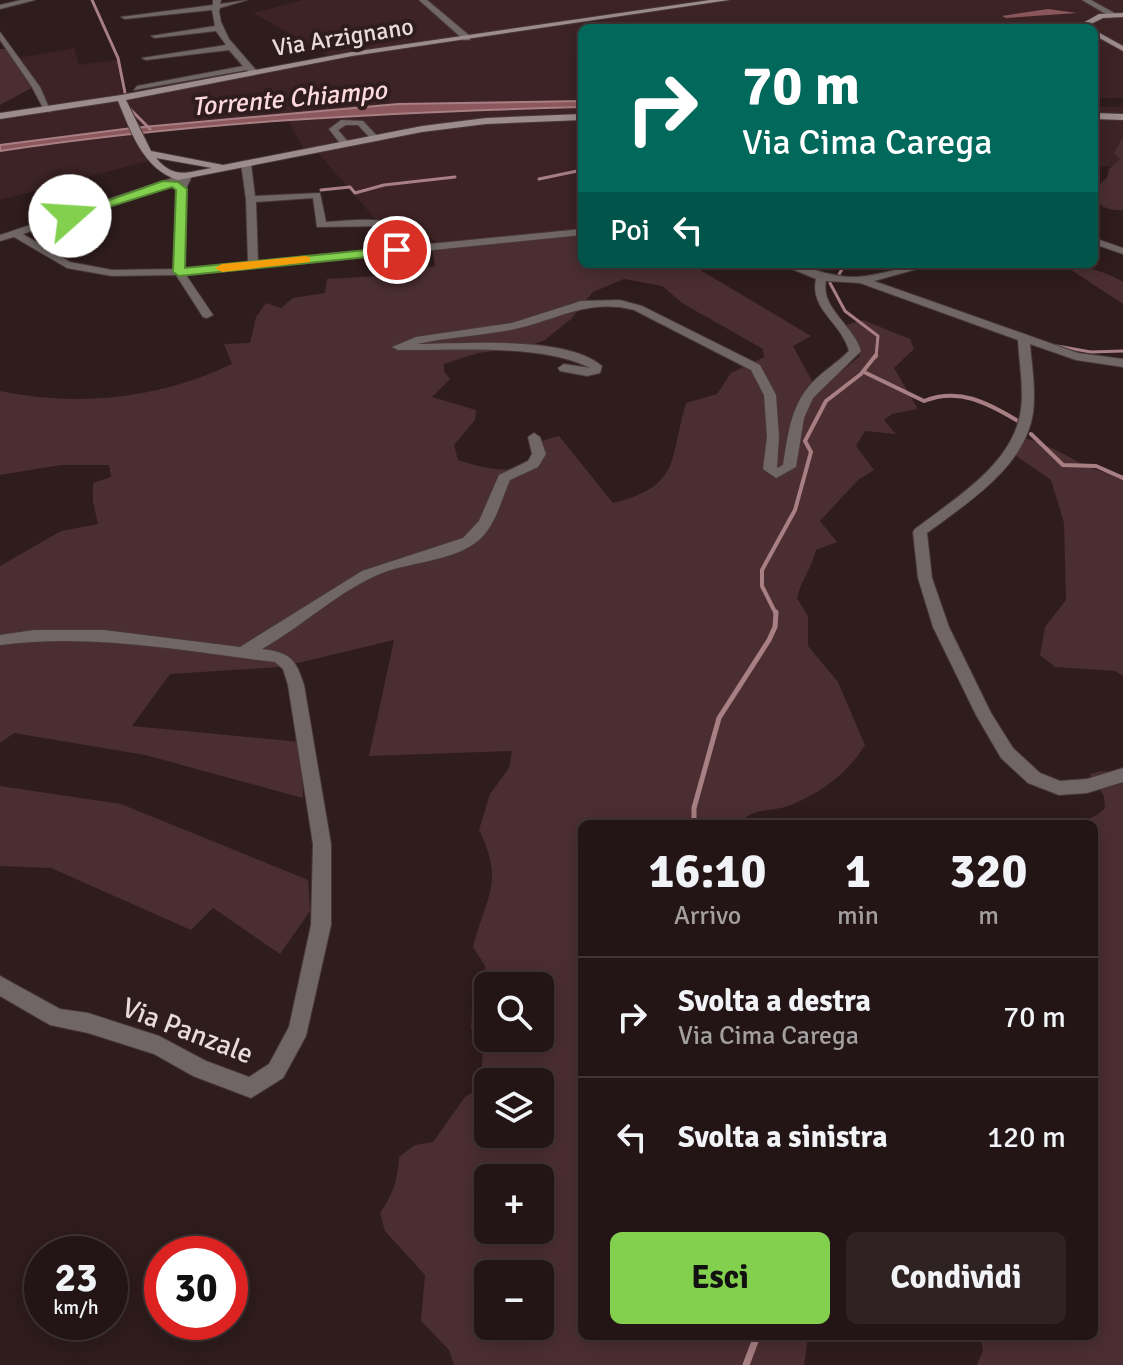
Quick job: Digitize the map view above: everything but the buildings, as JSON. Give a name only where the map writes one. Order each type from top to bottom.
[{"type":"main road","name":"Via Arzignano","points":[[0,116],[121,98],[251,69],[725,0]]},
{"type":"main road","points":[[1089,24],[1088,21],[1119,15]]},
{"type":"main road","points":[[1098,34],[1123,49]]},
{"type":"main road","points":[[121,98],[135,130],[167,176],[174,163],[227,167],[475,122],[578,117]]},
{"type":"main road","points":[[1098,116],[1123,117]]},
{"type":"main road","points":[[150,154],[195,165]]},
{"type":"main road","points":[[184,181],[195,165]]},
{"type":"street","points":[[0,7],[31,0]]},
{"type":"street","points":[[125,17],[243,0]]},
{"type":"street","points":[[423,0],[467,38]]},
{"type":"street","points":[[1086,0],[1119,15]]},
{"type":"street","points":[[216,3],[220,28],[231,47],[251,69]]},
{"type":"street","points":[[155,36],[220,28]]},
{"type":"street","points":[[0,34],[48,110]]},
{"type":"street","points":[[146,58],[231,47]]},
{"type":"street","points":[[137,88],[251,69]]},
{"type":"street","points":[[345,144],[333,129],[344,122],[360,123],[375,138]]},
{"type":"street","points":[[246,164],[251,199],[253,265]]},
{"type":"street","points":[[0,238],[149,189],[167,176],[184,181],[179,272],[207,315]]},
{"type":"street","points":[[251,199],[317,195],[321,225],[377,221],[405,228],[426,247]]},
{"type":"street","points":[[17,234],[67,265],[112,273],[179,272],[578,232]]},
{"type":"street","points":[[1098,242],[1123,251]]},
{"type":"street","points":[[797,268],[822,276],[865,282],[1076,356],[1123,363]]},
{"type":"street","points":[[865,282],[916,268]]},
{"type":"street","points":[[564,368],[587,372],[596,370],[596,366],[574,355],[542,349],[398,347],[416,340],[514,326],[581,304],[620,303],[638,308],[756,368],[770,395],[773,437],[770,469],[776,474],[784,473],[789,467],[793,426],[801,407],[827,375],[843,366],[855,351],[854,339],[819,296],[822,276]]},
{"type":"street","points":[[1024,340],[1026,417],[1021,433],[1000,464],[920,532],[925,578],[941,627],[984,715],[1007,753],[1034,778],[1059,788],[1087,786],[1123,775]]},
{"type":"street","points":[[0,640],[72,635],[240,653],[268,641],[318,603],[369,572],[470,541],[487,519],[504,478],[533,464],[539,454],[534,437]]},
{"type":"street","name":"Via Panzale","points":[[0,985],[57,1018],[88,1023],[159,1046],[200,1069],[251,1088],[276,1071],[299,1029],[313,967],[321,925],[322,844],[307,741],[290,666],[279,657],[240,653]]},
{"type":"shaded area","points":[[303,0],[1123,0],[1123,98],[1098,98],[1098,24],[578,24],[578,101],[398,104],[132,128],[0,145],[0,114],[46,108],[13,59],[74,48],[79,65],[117,60],[123,98],[331,57],[253,13]]},
{"type":"shaded area","points":[[0,49],[6,49],[37,85],[0,105]]},
{"type":"shaded area","points":[[578,101],[578,107],[363,115],[217,126],[0,151],[0,145],[132,128],[398,104]]},
{"type":"shaded area","points":[[578,107],[578,234],[447,248],[398,220],[377,221],[319,154],[307,154],[288,121],[404,112]]},
{"type":"shaded area","points":[[1098,107],[1123,107],[1123,136],[1117,145],[1121,159],[1115,166],[1098,167]]},
{"type":"shaded area","points":[[135,134],[148,161],[0,200],[0,151]]},
{"type":"shaded area","points":[[1123,136],[1123,210],[1104,207],[1098,202],[1098,186],[1120,159],[1114,153]]},
{"type":"shaded area","points":[[578,234],[578,268],[697,268],[811,336],[793,346],[812,381],[826,384],[860,356],[846,325],[863,320],[910,339],[914,349],[894,368],[918,409],[892,414],[884,420],[896,434],[865,431],[856,446],[874,470],[858,480],[820,521],[837,542],[816,550],[797,598],[808,616],[808,646],[838,682],[865,745],[858,755],[833,781],[813,794],[791,805],[756,812],[742,820],[578,820],[578,1340],[807,1340],[804,1365],[454,1365],[449,1350],[421,1321],[425,1275],[385,1231],[380,1213],[394,1186],[399,1157],[415,1145],[433,1142],[465,1097],[474,1092],[474,1148],[554,1148],[554,1068],[482,1068],[483,1052],[554,1052],[554,972],[485,972],[473,947],[492,876],[487,848],[479,830],[490,794],[509,768],[512,751],[369,756],[394,640],[281,667],[170,674],[132,726],[301,742],[303,798],[145,755],[14,733],[0,743],[0,566],[61,531],[98,524],[93,483],[111,477],[109,465],[61,465],[0,475],[0,391],[89,399],[118,397],[176,385],[232,364],[224,344],[250,343],[256,317],[266,303],[281,308],[293,298],[325,293],[327,279],[376,276],[435,266],[432,249]],"holes":[[[624,279],[662,286],[682,303],[763,349],[764,357],[731,373],[717,394],[686,403],[669,468],[651,488],[613,503],[559,436],[538,442],[542,462],[531,466],[500,469],[458,460],[454,445],[475,420],[476,410],[432,397],[450,379],[444,371],[444,364],[478,353],[526,347],[545,340],[571,319],[593,292]]]},
{"type":"shaded area","points":[[1068,268],[1094,270],[1123,282],[1123,304]]},
{"type":"shaded area","points":[[1017,437],[1045,445],[1095,469],[1123,475],[1123,676],[1115,671],[1055,667],[1040,655],[1045,627],[1066,600],[1064,523],[1051,480],[1012,453]]},
{"type":"shaded area","points":[[1102,771],[1123,773],[1123,1365],[977,1365],[983,1350],[981,1340],[1098,1340],[1098,820],[1086,820],[1105,808],[1104,796],[1090,774]]},
{"type":"shaded area","points":[[0,786],[121,804],[308,880],[310,911],[280,954],[213,908],[191,930],[51,868],[0,866]]},
{"type":"shaded area","points":[[474,1013],[474,1031],[471,1029]]},
{"type":"waterway","points":[[92,0],[118,58],[126,98]]},
{"type":"waterway","points":[[1006,16],[1048,11],[1073,13]]},
{"type":"waterway","points":[[128,107],[150,129]]},
{"type":"waterway","points":[[539,179],[578,171]]},
{"type":"waterway","points":[[321,190],[350,187],[355,193],[384,185],[455,177]]},
{"type":"waterway","points":[[837,278],[843,268]]},
{"type":"waterway","points":[[830,283],[845,311],[878,336],[876,357]]},
{"type":"waterway","points":[[1057,346],[1091,352],[1123,351]]},
{"type":"waterway","points":[[776,614],[762,586],[762,570],[795,510],[811,452],[805,441],[826,401],[861,374],[876,355]]},
{"type":"waterway","points":[[866,373],[924,401],[961,396],[996,408],[1018,421]]},
{"type":"waterway","points":[[1031,434],[1063,465],[1096,466],[1123,478]]},
{"type":"waterway","points":[[694,820],[694,808],[719,718],[769,640],[775,627],[776,614]]},
{"type":"waterway","points":[[746,1365],[755,1340]]},
{"type":"slow traffic","points":[[222,268],[305,260]]},
{"type":"route","points":[[70,216],[167,183],[175,184],[181,189],[179,272],[397,250]]},
{"type":"water label","name":"Torrente Chiampo","points":[[289,98]]}]
